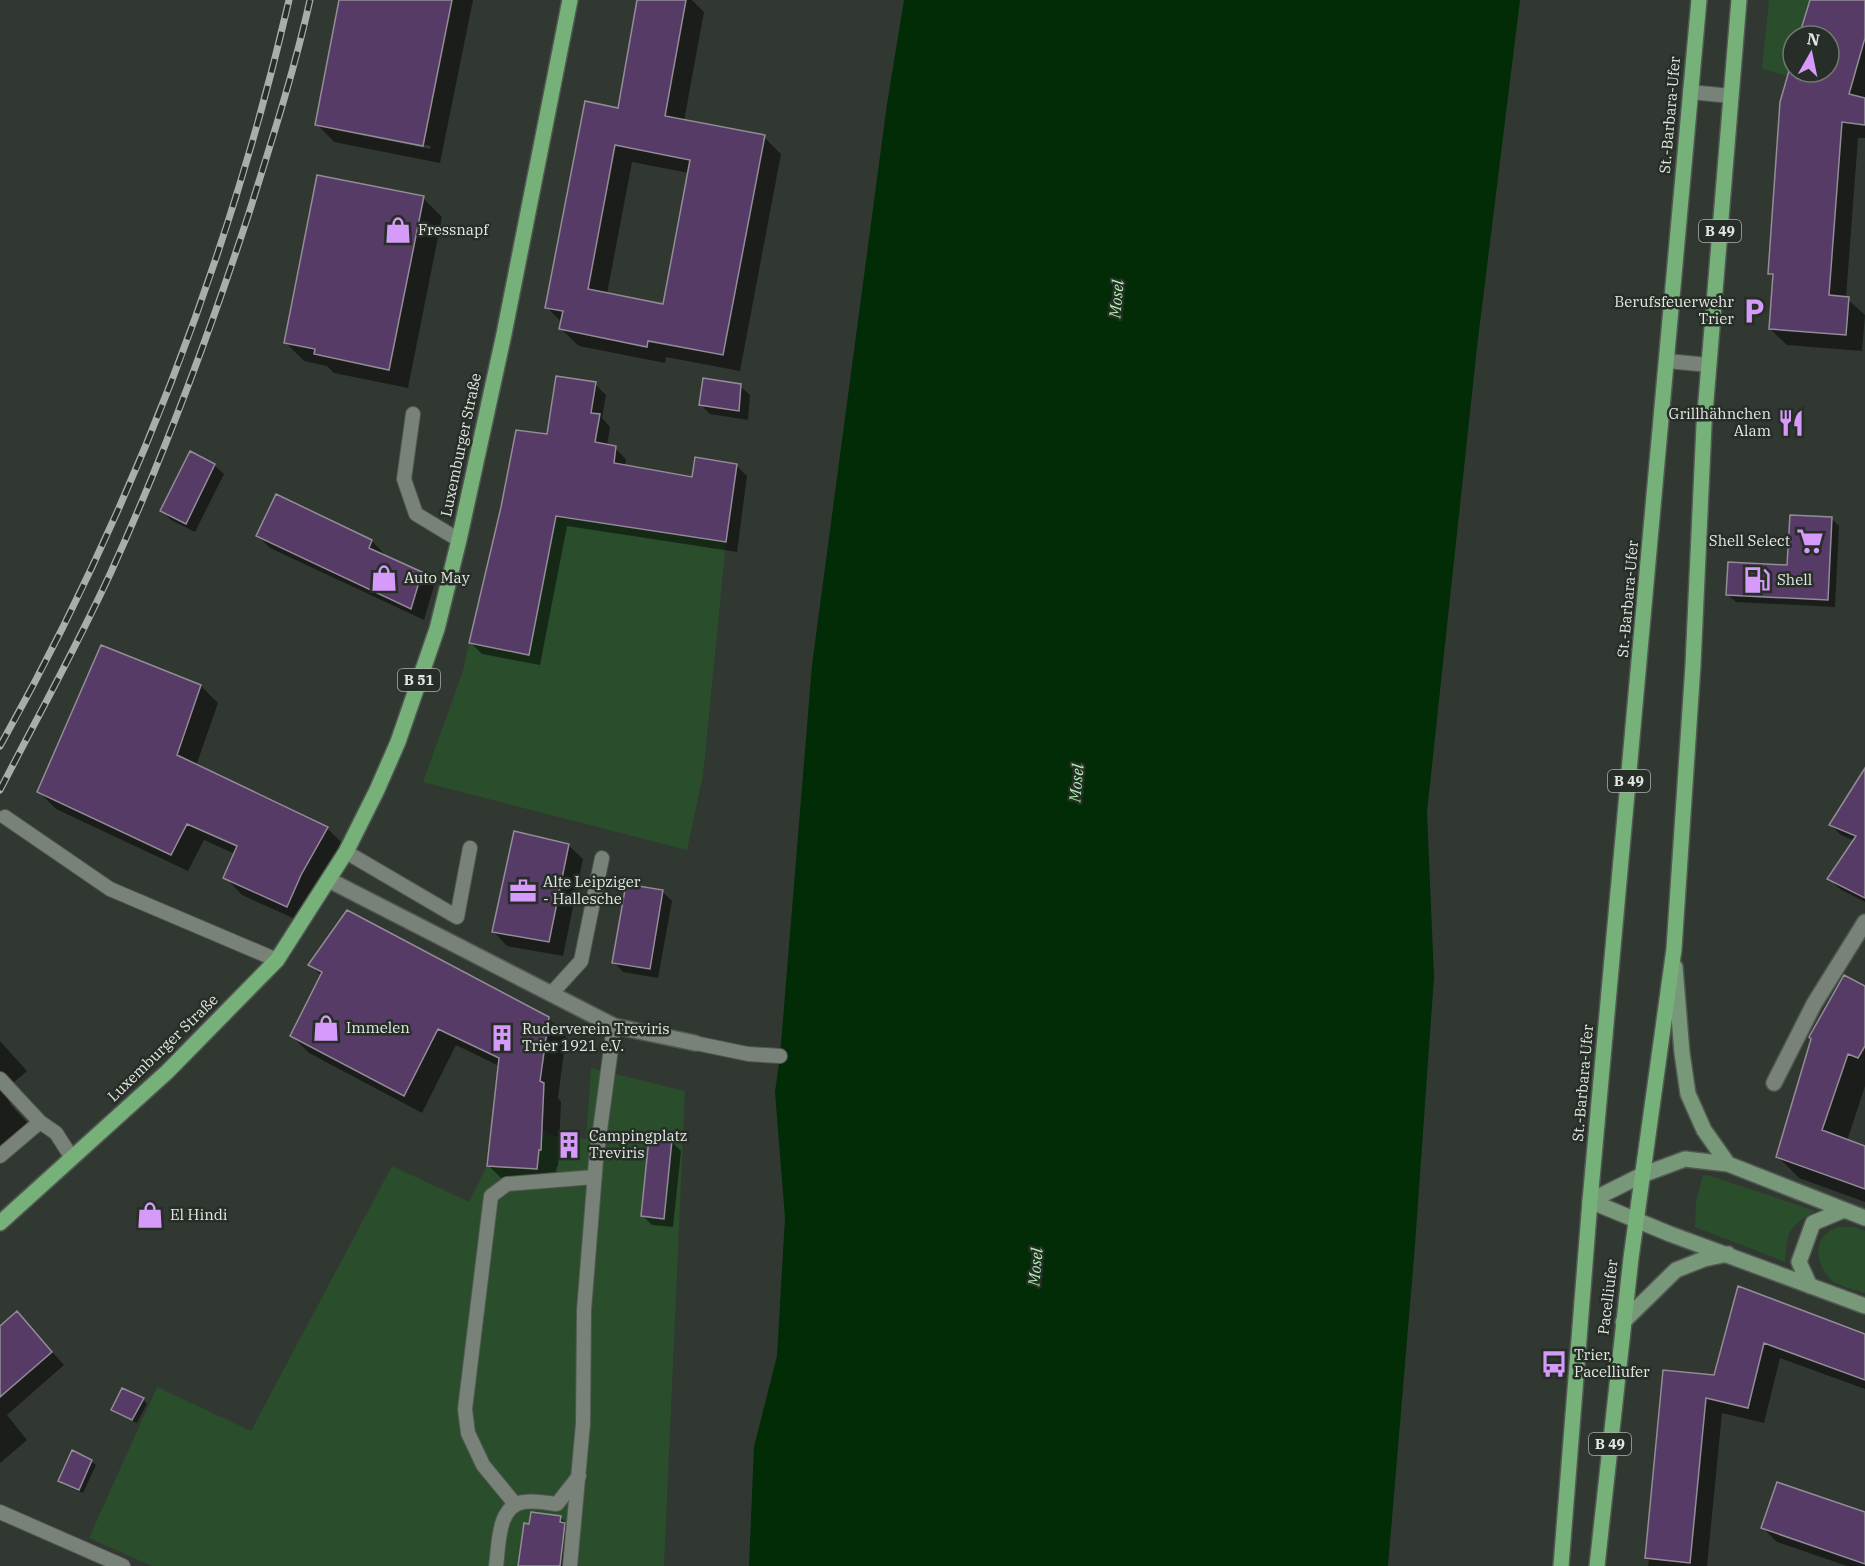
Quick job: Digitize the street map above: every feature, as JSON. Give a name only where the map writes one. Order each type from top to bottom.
[{"type":"main road","name":"Luxemburger Straße","points":[[0,1222],[167,1072],[277,960],[346,852],[377,790],[398,742],[437,629],[459,540],[504,334],[570,0]]},
{"type":"main road","name":"St.-Barbara-Ufer","points":[[1590,1201],[1699,0]]},
{"type":"main road","name":"B 49","points":[[1642,1175],[1674,949],[1693,665],[1704,425],[1739,0]]},
{"type":"main road","name":"Pacelliufer","points":[[1597,1566],[1623,1322],[1642,1175]]},
{"type":"main road","name":"Pacelliufer","points":[[1561,1566],[1590,1201]]},
{"type":"street","points":[[329,880],[614,1026],[695,1043]]},
{"type":"street","points":[[1773,1083],[1814,1004],[1865,922]]},
{"type":"street","points":[[1674,949],[1682,1053],[1688,1094],[1704,1130],[1728,1164]]},
{"type":"street","points":[[1590,1201],[1642,1175],[1685,1159],[1728,1164],[1865,1218]]},
{"type":"street","points":[[1590,1201],[1636,1221],[1865,1306]]},
{"type":"street","points":[[1810,1286],[1799,1262],[1813,1223],[1844,1210]]},
{"type":"street","points":[[1623,1322],[1676,1270],[1704,1259],[1728,1254]]},
{"type":"lane","points":[[1690,92],[1731,96]]},
{"type":"lane","points":[[1667,361],[1709,365]]},
{"type":"lane","points":[[412,414],[404,479],[413,505],[417,514],[459,540]]},
{"type":"lane","points":[[5,817],[110,889],[277,960]]},
{"type":"lane","points":[[346,852],[457,917],[470,848]]},
{"type":"lane","points":[[551,994],[581,961],[602,858]]},
{"type":"lane","points":[[570,1566],[583,1424],[584,1310],[594,1178],[604,1087],[614,1026]]},
{"type":"lane","points":[[695,1043],[748,1054],[780,1056]]},
{"type":"lane","points":[[0,1079],[40,1122],[56,1133],[72,1158]]},
{"type":"lane","points":[[0,1156],[40,1122]]},
{"type":"lane","points":[[515,1504],[483,1465],[468,1433],[465,1409],[491,1196],[507,1184],[594,1178]]},
{"type":"lane","points":[[496,1566],[502,1523],[507,1512],[515,1504],[525,1502],[557,1504],[579,1476]]},
{"type":"lane","points":[[0,1512],[123,1566]]},
{"type":"shaded area","points":[[1769,0],[1810,0],[1803,24],[1781,24],[1781,74],[1762,69]]},
{"type":"shaded area","points":[[556,516],[726,542],[703,775],[687,850],[423,782],[463,671],[469,643],[529,654]]},
{"type":"shaded area","name":"Campingplatz Treviris","points":[[591,1068],[685,1091],[664,1566],[152,1566],[89,1538],[157,1387],[251,1431],[392,1166],[469,1202],[487,1166],[537,1169],[542,1130],[554,1136],[586,1139]]},
{"type":"shaded area","points":[[1703,1175],[1815,1211],[1799,1221],[1791,1231],[1788,1237],[1785,1262],[1695,1227],[1696,1201]]},
{"type":"shaded area","points":[[1839,1227],[1854,1227],[1865,1231],[1865,1293],[1830,1279],[1820,1263],[1818,1249],[1822,1238]]},
{"type":"water","name":"Mosel","points":[[904,0],[1520,0],[1477,347],[1427,812],[1434,977],[1415,1245],[1388,1566],[749,1566],[754,1447],[777,1356],[785,1218],[775,1092],[780,1056],[812,665],[887,104]]},
{"type":"building","points":[[339,0],[452,0],[423,146],[315,125]]},
{"type":"building","points":[[637,0],[686,0],[665,116],[765,135],[723,355],[648,341],[647,347],[559,329],[563,311],[545,308],[585,101],[618,108]],"holes":[[[615,145],[690,160],[663,304],[588,289]]]},
{"type":"building","points":[[1810,0],[1865,0],[1865,38],[1849,94],[1865,98],[1865,125],[1842,122],[1829,295],[1849,297],[1846,335],[1769,329],[1773,274],[1768,274],[1780,102],[1785,84],[1841,84],[1841,24],[1803,24]]},
{"type":"building","points":[[317,175],[424,196],[389,370],[314,354],[315,349],[284,343]]},
{"type":"building","points":[[556,376],[596,382],[591,413],[600,414],[595,442],[616,446],[614,463],[692,477],[695,457],[737,464],[726,542],[556,516],[529,655],[469,643],[501,507],[516,430],[547,434]]},
{"type":"building","points":[[703,378],[741,384],[739,411],[699,405]]},
{"type":"building","points":[[190,451],[215,464],[186,524],[160,511]]},
{"type":"building","points":[[276,494],[372,540],[369,548],[422,572],[411,609],[256,536]]},
{"type":"building","name":"Shell Select","points":[[1790,515],[1832,517],[1828,600],[1726,595],[1728,562],[1787,565]]},
{"type":"building","points":[[101,645],[201,685],[177,755],[328,827],[301,875],[287,907],[223,878],[237,846],[187,824],[171,855],[37,792]]},
{"type":"building","points":[[1865,768],[1865,898],[1827,879],[1856,836],[1829,825]]},
{"type":"building","points":[[514,831],[569,844],[549,942],[492,932]]},
{"type":"building","points":[[626,884],[663,890],[650,969],[612,963]]},
{"type":"building","name":"Ruderverein Treviris Trier 1921 e.V.","points":[[347,910],[549,1017],[540,1081],[544,1083],[541,1150],[539,1150],[537,1169],[487,1166],[499,1058],[438,1029],[404,1096],[290,1036],[322,972],[308,965]]},
{"type":"building","points":[[1844,975],[1865,986],[1865,1046],[1858,1058],[1848,1054],[1822,1130],[1865,1146],[1865,1189],[1776,1157],[1811,1039],[1809,1037]]},
{"type":"building","points":[[649,1138],[672,1140],[664,1219],[641,1216]]},
{"type":"building","points":[[1738,1286],[1865,1334],[1865,1380],[1764,1343],[1748,1408],[1706,1398],[1690,1563],[1645,1558],[1663,1370],[1714,1375]]},
{"type":"building","points":[[17,1311],[52,1352],[0,1397],[0,1326]]},
{"type":"building","points":[[122,1388],[144,1398],[132,1420],[111,1410]]},
{"type":"building","points":[[72,1450],[92,1460],[79,1490],[58,1481]]},
{"type":"building","points":[[1777,1482],[1865,1512],[1865,1564],[1761,1528]]},
{"type":"building","points":[[531,1512],[561,1516],[560,1522],[565,1523],[560,1566],[518,1566],[524,1523],[529,1524]]},
{"type":"railway","points":[[0,746],[91,569],[133,477],[171,383],[206,288],[237,193],[265,96],[289,0]]},
{"type":"railway","points":[[0,790],[98,600],[131,528],[167,439],[202,349],[249,213],[274,134],[310,0]]},
{"type":"place","name":"Fressnapf","points":[[398,230]]},
{"type":"place","name":"Berufsfeuerwehr Trier","points":[[1754,311]]},
{"type":"place","name":"Grillhähnchen Alam","points":[[1791,423]]},
{"type":"place","name":"Shell Select","points":[[1810,541]]},
{"type":"place","name":"Auto May","points":[[384,578]]},
{"type":"place","name":"Shell","points":[[1757,580]]},
{"type":"place","name":"Alte Leipziger - Hallesche","points":[[523,891]]},
{"type":"place","name":"Immelen","points":[[326,1028]]},
{"type":"place","name":"Ruderverein Treviris Trier 1921 e.V.","points":[[502,1038]]},
{"type":"place","name":"Campingplatz Treviris","points":[[569,1145]]},
{"type":"place","name":"El Hindi","points":[[150,1215]]},
{"type":"place","name":"Trier, Pacelliufer","points":[[1554,1364]]}]
